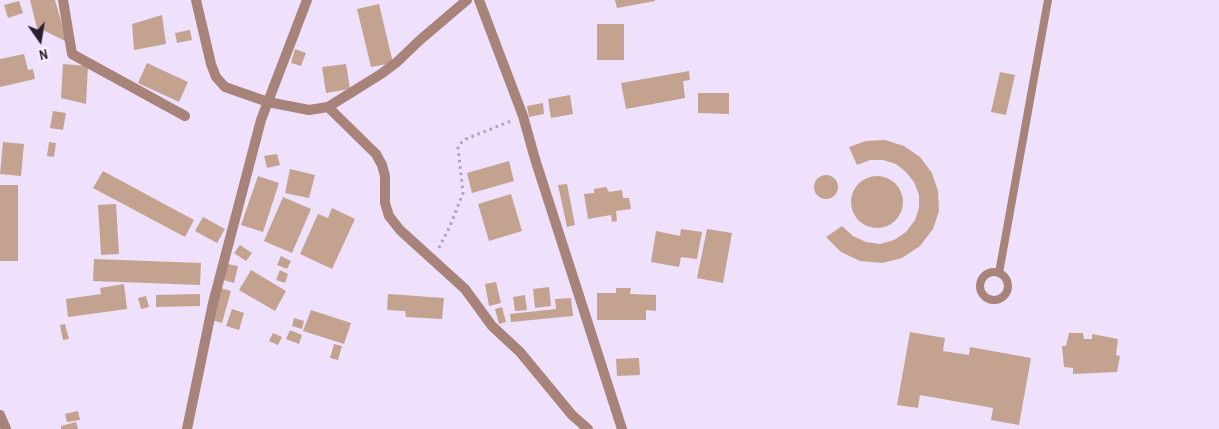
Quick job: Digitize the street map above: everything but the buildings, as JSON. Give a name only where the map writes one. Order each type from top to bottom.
[{"type":"street","points":[[63,0],[72,54],[185,116]]},
{"type":"street","points":[[196,0],[211,64],[216,77],[225,87],[268,102],[309,110],[328,107],[350,95],[397,62],[467,0]]},
{"type":"street","points":[[187,429],[213,303],[268,102],[307,0]]},
{"type":"street","points":[[479,0],[524,116],[535,159],[622,429]]},
{"type":"street","points":[[328,107],[376,154],[386,176],[385,203],[389,216],[400,230],[465,289],[492,326],[520,352],[572,415],[588,429]]},
{"type":"street","points":[[0,415],[6,429]]},
{"type":"lane","points":[[999,273],[1048,0]]},
{"type":"path","points":[[432,261],[450,226],[463,193],[458,155],[458,148],[461,143],[524,116]]}]
